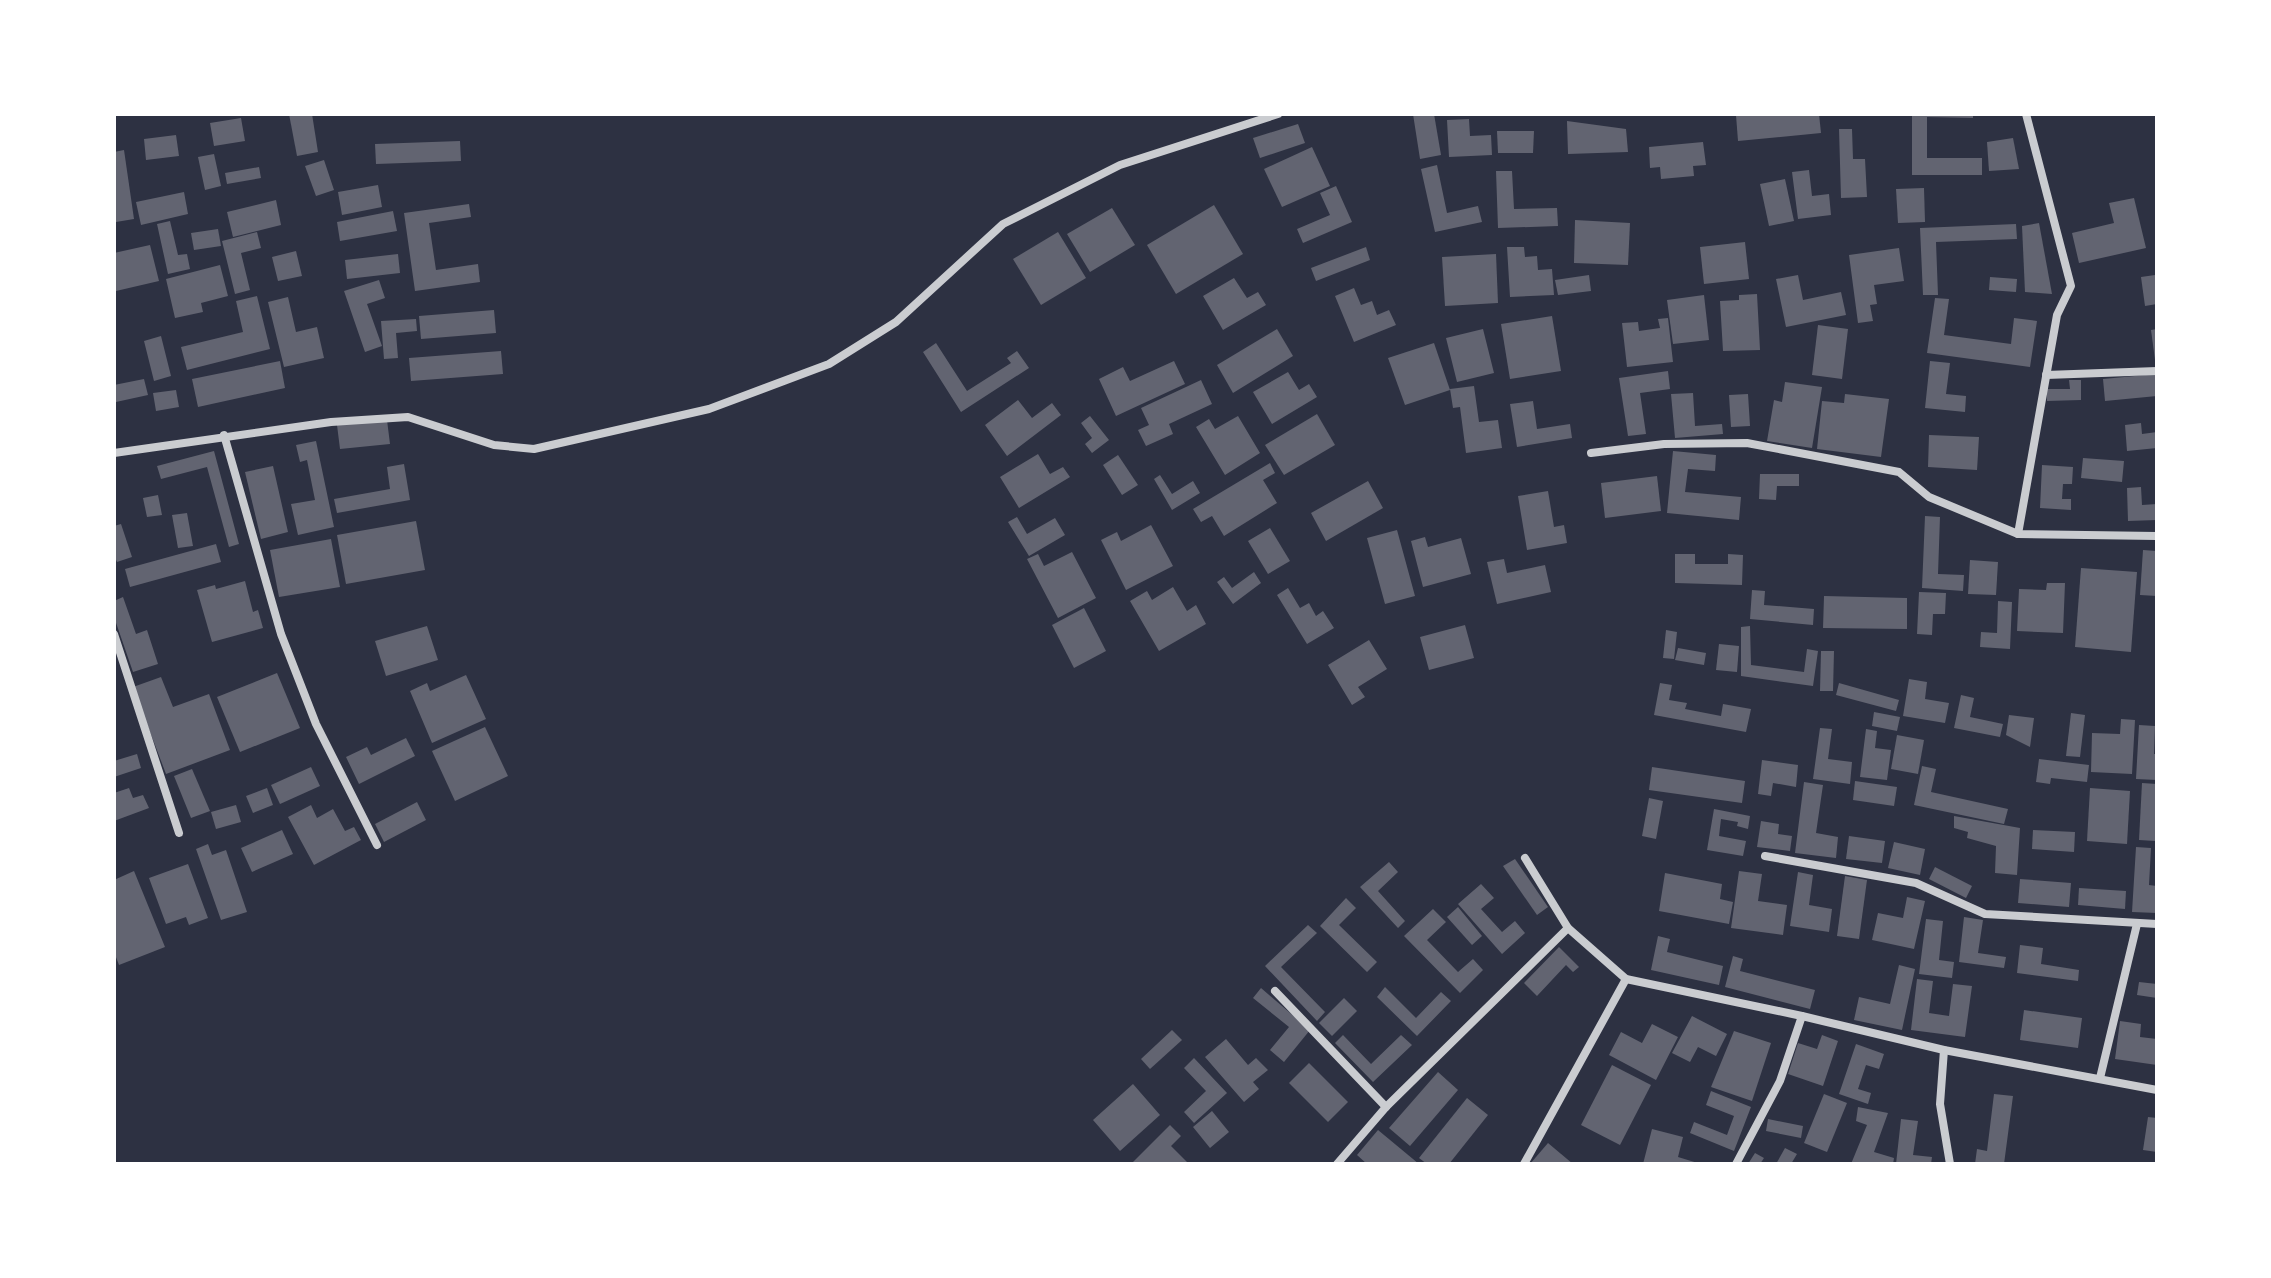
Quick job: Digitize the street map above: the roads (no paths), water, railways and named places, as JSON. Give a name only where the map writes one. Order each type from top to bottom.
[{"type":"street","points":[[114,453],[224,435],[331,422],[408,417],[494,445],[534,449],[709,409],[829,364],[896,322],[1003,224],[1120,165],[1278,114]]},
{"type":"street","points":[[2018,534],[2057,315],[2071,286],[2026,114]]},
{"type":"street","points":[[2046,375],[2157,371]]},
{"type":"street","points":[[224,435],[281,634],[316,724],[377,845]]},
{"type":"street","points":[[1591,453],[1664,444],[1747,443],[1899,472],[1929,497],[2018,534],[2157,536]]},
{"type":"street","points":[[114,634],[179,833]]},
{"type":"street","points":[[1765,856],[1916,883],[1985,914],[2157,924]]},
{"type":"street","points":[[1525,858],[1568,928],[1626,979],[1944,1050],[2157,1090]]},
{"type":"street","points":[[2100,1078],[2137,924]]},
{"type":"street","points":[[1337,1164],[1386,1107],[1568,928]]},
{"type":"street","points":[[1524,1164],[1626,979]]},
{"type":"street","points":[[1275,991],[1386,1107]]},
{"type":"street","points":[[1736,1164],[1780,1081],[1802,1016]]},
{"type":"street","points":[[1944,1050],[1940,1104],[1950,1164]]}]
